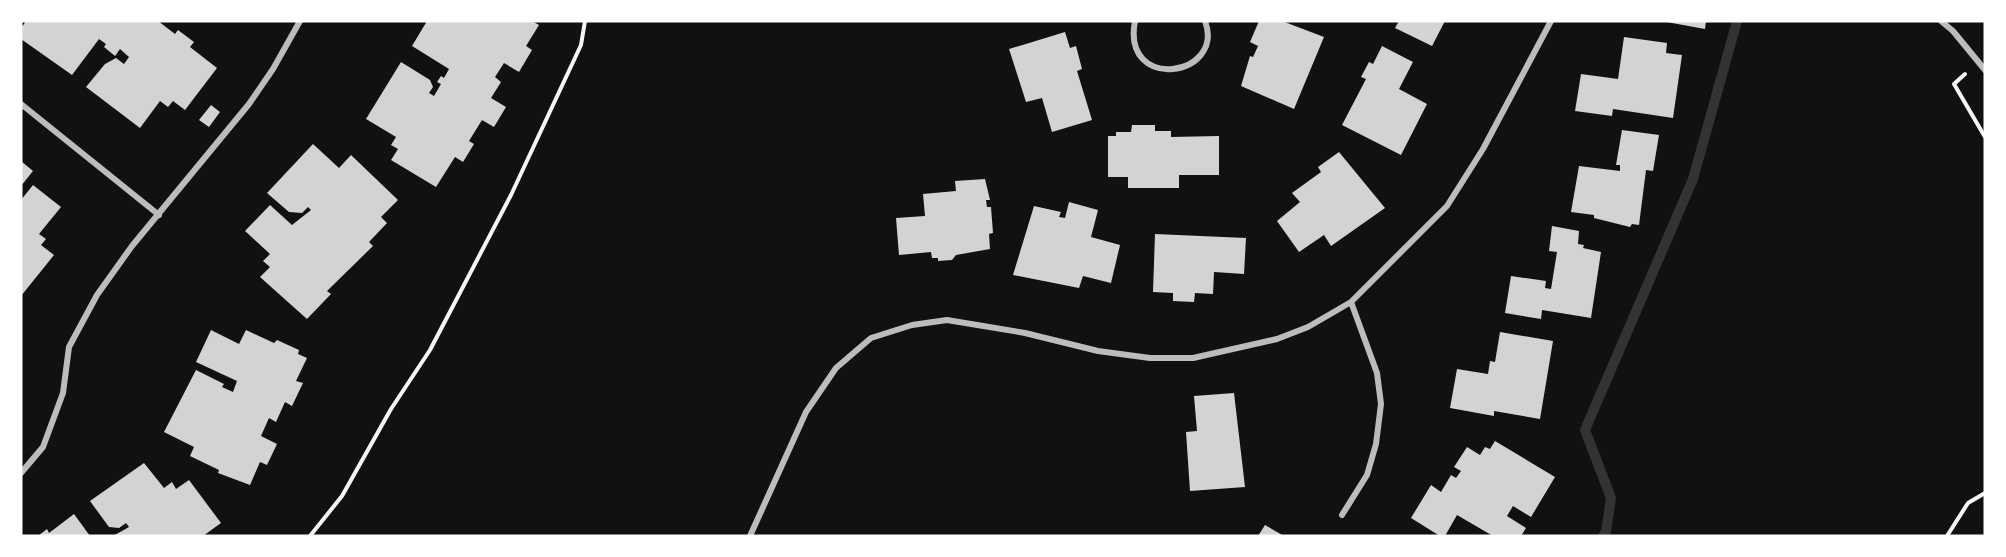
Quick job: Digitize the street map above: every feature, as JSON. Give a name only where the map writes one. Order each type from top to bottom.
[{"type":"street","points":[[21,473],[42,447],[63,393],[69,347],[97,295],[249,104],[273,69],[300,21]]},
{"type":"street","points":[[1135,21],[1132,33],[1140,55],[1148,64],[1172,71],[1185,68],[1203,51],[1207,39],[1205,21]]},
{"type":"street","points":[[750,536],[806,412],[836,368],[870,338],[912,325],[947,320],[1025,333],[1098,351],[1150,358],[1193,358],[1277,339],[1308,327],[1351,302],[1447,206],[1483,149],[1551,21]]},
{"type":"street","points":[[1941,21],[1953,31],[1985,70]]},
{"type":"street","points":[[21,104],[159,215]]},
{"type":"street","points":[[1342,515],[1367,475],[1376,444],[1381,404],[1377,373],[1351,302]]},
{"type":"path","points":[[310,536],[342,496],[391,409],[430,350],[511,195],[581,45],[585,21]]},
{"type":"path","points":[[1978,61],[1954,84],[1985,137]]},
{"type":"path","points":[[1947,536],[1968,503],[1985,493]]},
{"type":"building","points":[[26,21],[158,21],[175,34],[178,30],[194,42],[190,47],[217,68],[185,110],[173,101],[168,107],[160,101],[140,128],[86,87],[105,64],[116,58],[124,64],[129,57],[120,49],[115,56],[104,47],[106,44],[99,39],[72,75],[21,39],[21,28]]},
{"type":"building","points":[[427,21],[532,21],[539,25],[526,46],[532,50],[519,72],[504,63],[495,77],[501,82],[491,98],[506,107],[494,127],[482,120],[469,141],[474,144],[463,162],[455,157],[436,187],[391,160],[398,149],[391,145],[396,137],[366,119],[401,62],[430,80],[433,87],[429,93],[434,96],[441,84],[437,82],[441,76],[444,78],[449,69],[412,46]]},
{"type":"building","points":[[1259,21],[1282,21],[1324,37],[1294,109],[1241,86],[1250,56],[1253,57],[1258,46],[1250,42]]},
{"type":"building","points":[[1399,21],[1445,21],[1432,46],[1395,28]]},
{"type":"building","points":[[1661,21],[1706,21],[1705,29]]},
{"type":"building","points":[[1065,32],[1070,48],[1076,46],[1082,69],[1077,71],[1092,120],[1052,132],[1042,98],[1026,102],[1009,49]]},
{"type":"building","points":[[1624,37],[1667,43],[1666,53],[1682,55],[1673,118],[1613,109],[1612,116],[1575,111],[1581,74],[1618,79]]},
{"type":"building","points":[[1382,46],[1413,62],[1399,89],[1427,104],[1401,155],[1342,125],[1366,79],[1361,77],[1369,62],[1373,64]]},
{"type":"building","points":[[211,105],[220,112],[209,127],[199,120]]},
{"type":"building","points":[[1132,125],[1155,125],[1155,131],[1171,131],[1171,137],[1219,136],[1219,175],[1179,175],[1179,188],[1128,188],[1128,177],[1108,177],[1108,136],[1116,136],[1116,132],[1131,132]]},
{"type":"building","points":[[1622,130],[1659,135],[1653,171],[1646,170],[1639,225],[1632,224],[1630,227],[1594,218],[1594,215],[1571,212],[1579,166],[1620,171],[1620,165],[1616,165]]},
{"type":"building","points":[[313,144],[339,168],[351,155],[398,200],[381,217],[387,223],[369,242],[373,246],[327,291],[331,294],[307,319],[260,277],[270,267],[263,261],[270,254],[245,231],[270,205],[292,225],[311,210],[308,207],[302,213],[289,212],[267,193]]},
{"type":"building","points":[[1339,152],[1385,208],[1331,246],[1324,235],[1299,252],[1277,221],[1300,202],[1292,193],[1321,172],[1318,167]]},
{"type":"building","points":[[21,161],[33,171],[21,186]]},
{"type":"building","points":[[985,179],[990,200],[986,200],[987,207],[991,207],[993,233],[989,234],[990,249],[956,255],[952,260],[938,261],[938,258],[932,258],[931,252],[899,255],[896,218],[925,216],[923,194],[956,191],[955,181]]},
{"type":"building","points":[[33,185],[61,207],[39,234],[46,239],[41,245],[54,255],[21,296],[21,200]]},
{"type":"building","points":[[1069,202],[1098,210],[1091,237],[1120,245],[1111,283],[1083,276],[1079,288],[1013,275],[1034,206],[1061,212],[1059,217],[1065,218]]},
{"type":"building","points":[[1552,226],[1579,231],[1578,244],[1584,245],[1583,248],[1601,252],[1591,318],[1542,310],[1541,319],[1505,313],[1511,276],[1546,281],[1545,288],[1551,289],[1557,252],[1549,251]]},
{"type":"building","points":[[1155,234],[1246,238],[1244,274],[1214,272],[1213,294],[1195,293],[1194,302],[1173,301],[1173,293],[1153,292]]},
{"type":"building","points":[[211,330],[239,344],[246,330],[274,343],[277,340],[299,350],[298,354],[307,358],[296,381],[303,383],[292,406],[285,402],[276,422],[269,418],[261,436],[277,444],[267,465],[260,462],[250,485],[218,473],[219,470],[190,456],[194,447],[164,432],[196,370],[224,384],[222,387],[233,392],[237,381],[196,362]]},
{"type":"building","points":[[1500,332],[1553,341],[1540,419],[1494,411],[1494,416],[1450,408],[1457,369],[1488,374],[1490,361],[1495,362]]},
{"type":"building","points":[[1234,393],[1245,487],[1190,491],[1186,432],[1197,431],[1194,396]]},
{"type":"building","points":[[1495,441],[1555,477],[1531,517],[1513,506],[1507,516],[1526,528],[1521,536],[1493,536],[1457,515],[1445,536],[1440,536],[1411,518],[1431,485],[1441,492],[1451,475],[1456,478],[1461,471],[1454,467],[1467,447],[1480,455],[1485,447],[1490,449]]},
{"type":"building","points":[[144,463],[164,488],[172,482],[176,489],[189,480],[221,523],[203,536],[113,536],[129,527],[126,523],[119,528],[109,527],[90,501]]},
{"type":"building","points":[[74,514],[90,536],[38,536],[47,529],[49,533]]},
{"type":"building","points":[[1265,525],[1284,536],[1258,536]]},
{"type":"waterway","points":[[1603,536],[1606,532],[1611,498],[1585,430],[1693,179],[1737,21]]}]
